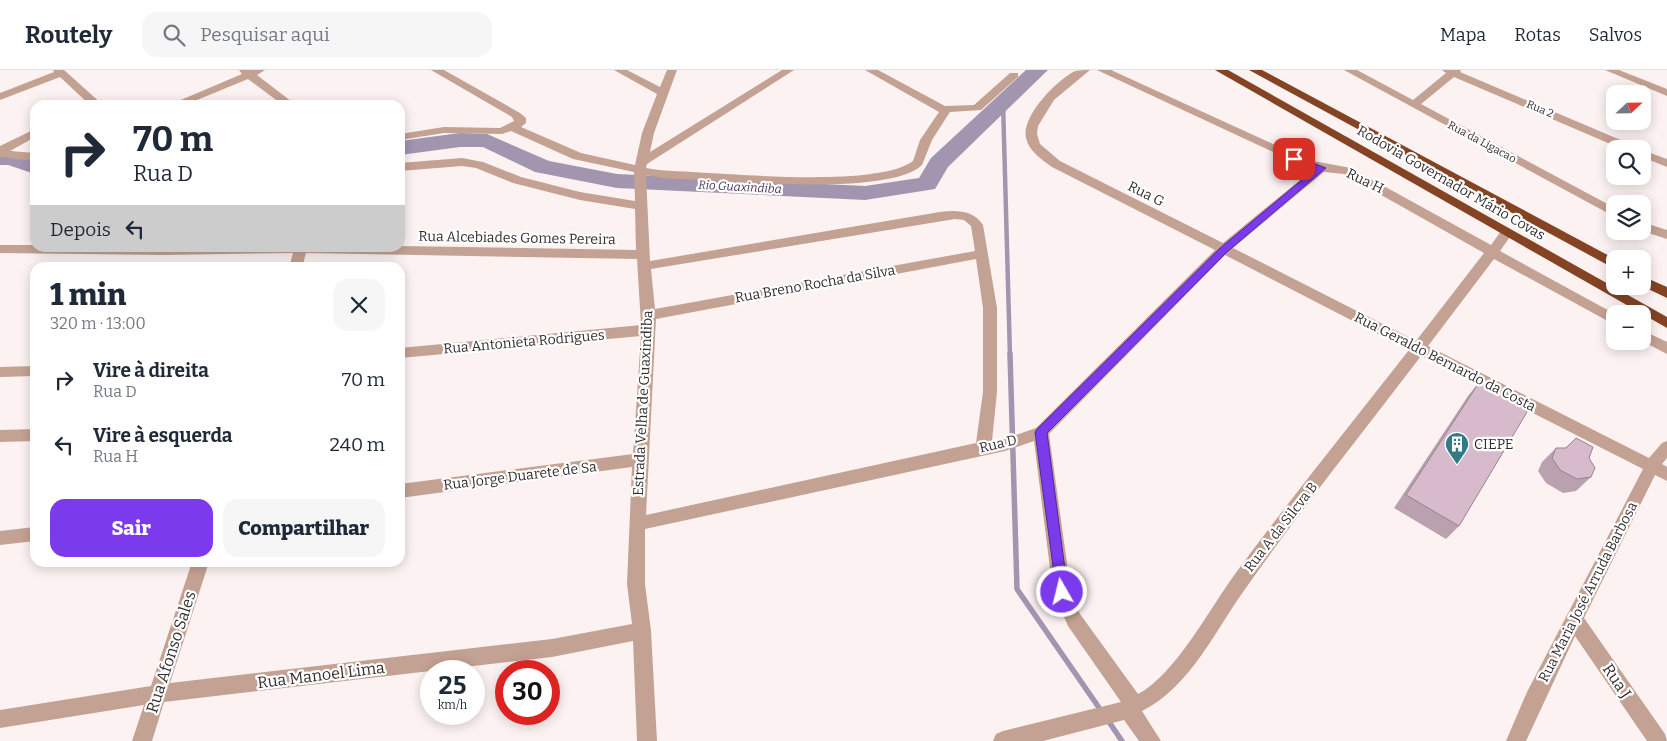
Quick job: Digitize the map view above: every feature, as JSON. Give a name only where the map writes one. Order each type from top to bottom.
[{"type":"highway","name":"Rodovia Governador Mário Covas","points":[[1220,70],[1506,234],[1667,323]]},
{"type":"highway","name":"Rodovia Governador Mário Covas","points":[[1254,70],[1606,261]]},
{"type":"highway","points":[[1651,285],[1667,293]]},
{"type":"street","points":[[436,70],[517,123],[578,156],[641,174],[782,181],[864,178],[894,174],[910,168],[918,162],[926,140],[944,115],[943,109]]},
{"type":"street","points":[[619,70],[662,92]]},
{"type":"street","name":"Estrada Velha de Guaxindiba","points":[[647,741],[642,632],[636,584],[637,524],[648,323],[641,174],[648,133],[662,92],[672,70]]},
{"type":"street","points":[[641,174],[789,70]]},
{"type":"street","points":[[870,70],[943,109],[977,108],[1014,74]]},
{"type":"street","name":"Rua G","points":[[1085,70],[1044,105],[1033,122],[1031,134],[1036,148],[1056,164],[1224,250]]},
{"type":"street","name":"Rua H","points":[[1102,70],[1294,159],[1321,168],[1335,168],[1353,174],[1606,315]]},
{"type":"street","name":"Rua da Ligacao","points":[[1349,70],[1606,208]]},
{"type":"street","points":[[1610,70],[1667,93]]},
{"type":"street","points":[[0,97],[59,71],[91,100]]},
{"type":"street","points":[[186,100],[251,71],[284,100]]},
{"type":"street","points":[[1414,105],[1452,71]]},
{"type":"street","name":"Rua 2","points":[[1452,71],[1612,140]]},
{"type":"street","points":[[405,136],[444,130],[497,131],[517,123]]},
{"type":"street","points":[[0,152],[30,135]]},
{"type":"street","points":[[0,152],[30,156]]},
{"type":"street","points":[[1651,157],[1667,163]]},
{"type":"street","points":[[405,166],[435,162],[462,162],[479,165],[517,180],[580,196],[643,206]]},
{"type":"street","name":"Rua D","points":[[637,524],[983,448],[1005,445],[1041,432],[1224,250],[1321,168]]},
{"type":"street","name":"Rua Alcebiades Gomes Pereira","points":[[405,252],[644,261],[952,215],[967,217],[976,223],[981,254]]},
{"type":"street","points":[[1651,230],[1667,236]]},
{"type":"street","name":"Rua A da Silcva B","points":[[1003,741],[1127,709],[1163,686],[1188,658],[1241,580],[1506,234]]},
{"type":"street","name":"Rua Alcebiades Gomes Pereira","points":[[0,249],[30,249]]},
{"type":"street","name":"Rua Geraldo Bernardo da Costa","points":[[1224,250],[1659,470]]},
{"type":"street","points":[[981,254],[990,308],[991,340],[990,392],[983,448]]},
{"type":"street","name":"Rua Breno Rocha da Silva","points":[[648,323],[981,254]]},
{"type":"street","name":"Rua Antonieta Rodrigues","points":[[405,352],[648,323]]},
{"type":"street","points":[[1651,340],[1667,349]]},
{"type":"street","points":[[0,372],[30,371]]},
{"type":"street","points":[[1041,432],[1062,592],[1074,620],[1127,709],[1151,741]]},
{"type":"street","points":[[0,436],[30,435]]},
{"type":"street","name":"Rua Maria José Arruda Barbosa","points":[[1516,741],[1575,620],[1659,470],[1667,447]]},
{"type":"street","name":"Rua Jorge Duarete de Sa","points":[[405,490],[640,460]]},
{"type":"street","points":[[0,538],[30,535]]},
{"type":"street","name":"Rua Afonso Sales","points":[[142,741],[199,567]]},
{"type":"street","name":"Rua J","points":[[1575,620],[1658,741]]},
{"type":"street","name":"Rua Manoel Lima","points":[[0,719],[157,694],[552,648],[642,632]]},
{"type":"building","name":"CIEPE","points":[[1480,381],[1530,407],[1459,526],[1406,495]]},
{"type":"building","points":[[1576,438],[1593,447],[1589,458],[1595,468],[1591,477],[1577,479],[1560,470],[1552,458],[1556,448],[1566,448]]},
{"type":"waterway","name":"Rio Guaxindiba","points":[[405,147],[460,140],[487,141],[543,167],[617,181],[865,193],[927,184],[939,163],[1038,70]]},
{"type":"waterway","points":[[1003,102],[1010,356]]},
{"type":"waterway","name":"Rio Guaxindiba","points":[[0,158],[11,158],[30,165]]},
{"type":"waterway","points":[[1010,354],[1017,589],[1102,712]]},
{"type":"waterway","points":[[1107,719],[1122,741]]},
{"type":"place","name":"CIEPE","points":[[1457,465]]},
{"type":"route","points":[[1062,592],[1057,541],[1041,432],[1169,302],[1224,250],[1321,168],[1294,159]]}]
